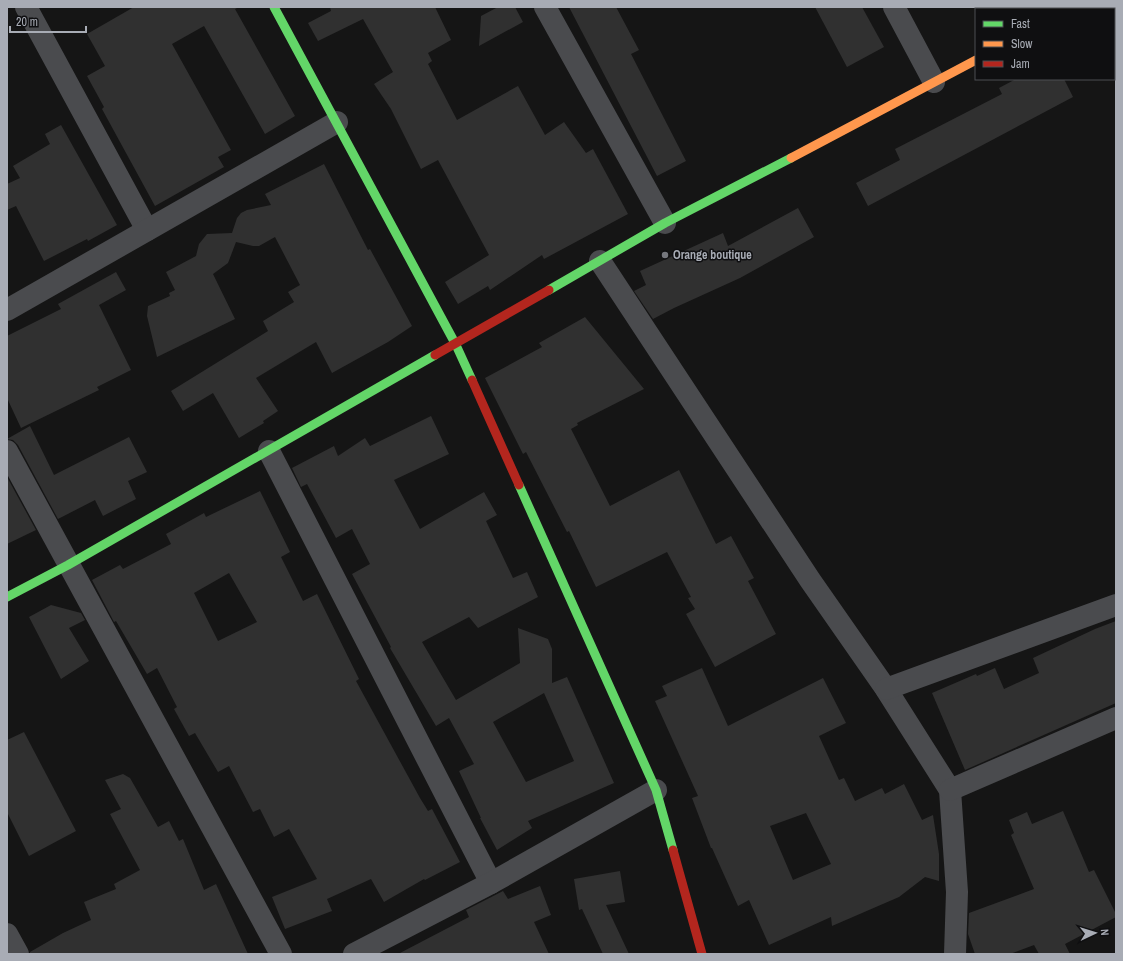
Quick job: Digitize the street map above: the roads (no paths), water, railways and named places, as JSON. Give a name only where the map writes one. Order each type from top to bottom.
[{"type":"main road","points":[[274,7],[456,345],[656,790],[702,954]]},
{"type":"main road","points":[[7,597],[68,565],[456,345],[665,223],[975,61]]},
{"type":"street","points":[[26,7],[147,230]]},
{"type":"street","points":[[545,7],[665,223]]},
{"type":"street","points":[[894,7],[934,82]]},
{"type":"street","points":[[7,310],[337,122]]},
{"type":"street","points":[[600,261],[810,580],[886,689],[950,790],[956,892],[955,954]]},
{"type":"street","points":[[7,451],[280,954]]},
{"type":"street","points":[[269,451],[491,883]]},
{"type":"street","points":[[886,689],[1116,605]]},
{"type":"street","points":[[950,790],[1116,718]]},
{"type":"street","points":[[354,954],[491,883],[656,790]]},
{"type":"street","points":[[7,934],[18,954]]},
{"type":"place","name":"Orange boutique","points":[[665,255]]}]
